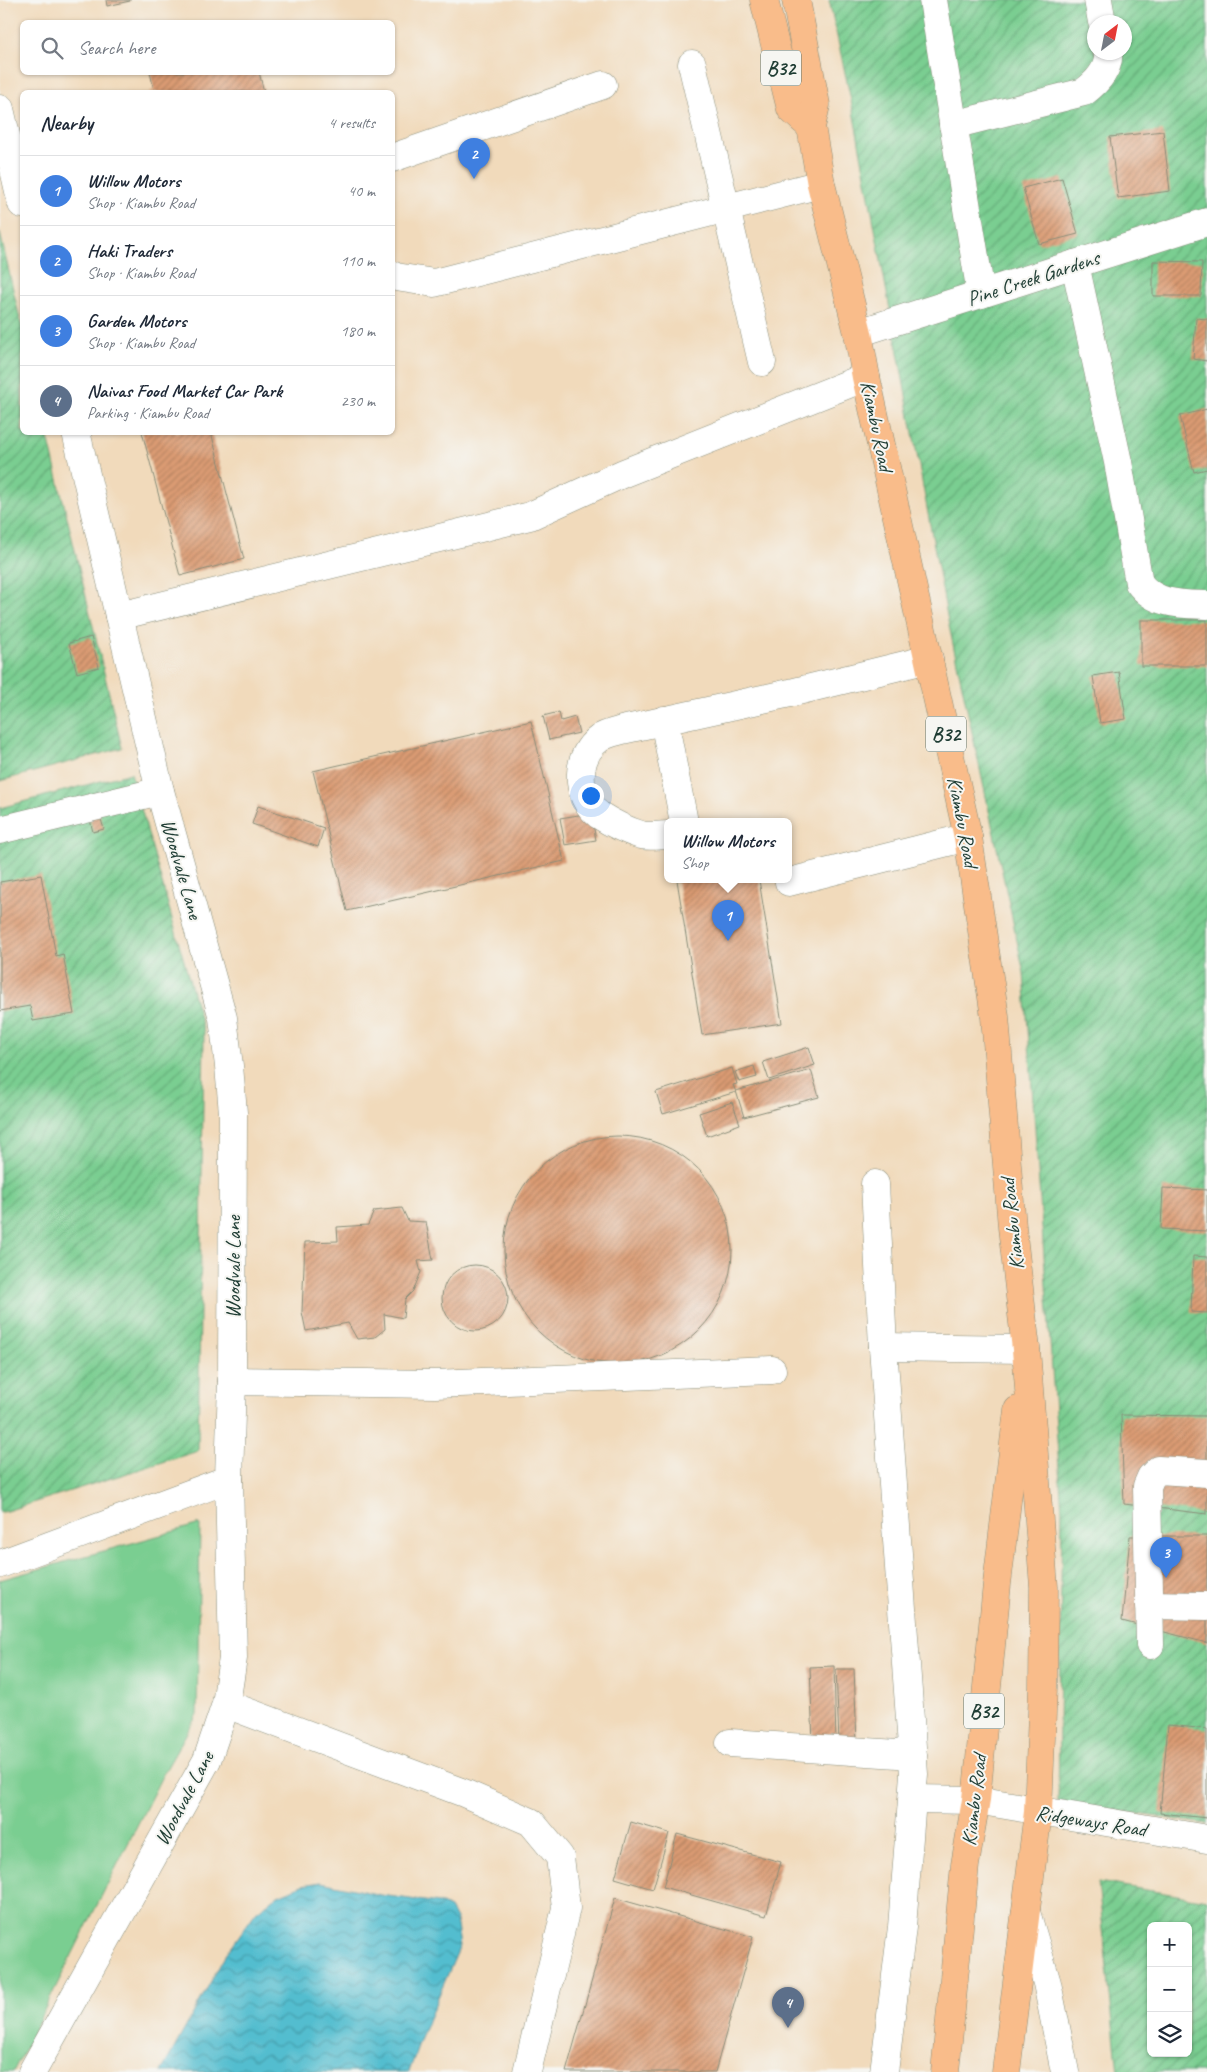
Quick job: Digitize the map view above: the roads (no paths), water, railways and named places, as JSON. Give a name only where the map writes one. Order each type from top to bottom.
[{"type":"highway","name":"B32","points":[[764,0],[791,109],[811,127]]},
{"type":"highway","name":"Kiambu Road","points":[[796,0],[816,105],[811,127],[821,184],[858,333],[866,377],[968,837],[995,1018],[1012,1227],[1026,1349],[1044,1587],[1038,1812],[1006,2072]]},
{"type":"highway","name":"Kiambu Road","points":[[945,2072],[966,1865],[976,1800],[998,1584],[1026,1349]]},
{"type":"street","points":[[933,0],[981,294]]},
{"type":"street","points":[[1098,0],[1101,15]]},
{"type":"street","points":[[953,125],[1084,92],[1095,84],[1103,72],[1106,60]]},
{"type":"street","points":[[692,64],[762,362]]},
{"type":"street","points":[[395,157],[603,85]]},
{"type":"street","points":[[0,109],[20,195]]},
{"type":"street","points":[[395,276],[434,283],[821,184]]},
{"type":"street","name":"Pine Creek Gardens","points":[[858,333],[1207,222]]},
{"type":"street","points":[[1075,264],[1118,462],[1139,583],[1146,593],[1165,602],[1207,605]]},
{"type":"street","points":[[119,616],[530,516],[624,473],[866,377]]},
{"type":"street","name":"Woodvale Lane","points":[[32,2072],[207,1760],[226,1704],[233,1658],[229,1480],[232,1381],[233,1113],[223,1018],[160,791],[77,435]]},
{"type":"street","points":[[664,835],[642,835],[598,814],[585,797],[580,782],[582,761],[600,737],[664,720],[790,693],[929,658]]},
{"type":"street","points":[[664,720],[683,818]]},
{"type":"street","points":[[0,830],[160,791]]},
{"type":"street","points":[[792,881],[968,837]]},
{"type":"street","points":[[875,1184],[883,1347],[913,1755],[913,1799],[902,1927],[884,2072]]},
{"type":"street","points":[[883,1347],[1026,1349]]},
{"type":"street","points":[[232,1381],[435,1384],[772,1370]]},
{"type":"street","points":[[1150,1645],[1147,1486],[1151,1477],[1158,1470],[1207,1473]]},
{"type":"street","points":[[0,1564],[229,1480]]},
{"type":"street","points":[[1149,1605],[1207,1606]]},
{"type":"street","points":[[226,1704],[464,1793],[531,1822],[560,1857],[566,1908],[527,2072]]},
{"type":"street","points":[[730,1743],[913,1755]]},
{"type":"street","name":"Ridgeways Road","points":[[913,1799],[976,1800],[1038,1812],[1207,1839]]},
{"type":"street","points":[[1026,1912],[1047,1983],[1065,2072]]},
{"type":"water","points":[[321,1882],[381,1895],[439,1903],[450,1908],[456,1919],[460,1946],[424,2030],[409,2072],[161,2072],[226,1954],[256,1912],[278,1895],[302,1885]]},
{"type":"place","name":"Haki Traders","points":[[474,179]]},
{"type":"place","name":"Willow Motors","points":[[728,941]]},
{"type":"place","name":"Garden Motors","points":[[1166,1578]]},
{"type":"place","name":"Naivas Food Market Car Park","points":[[788,2028]]}]
